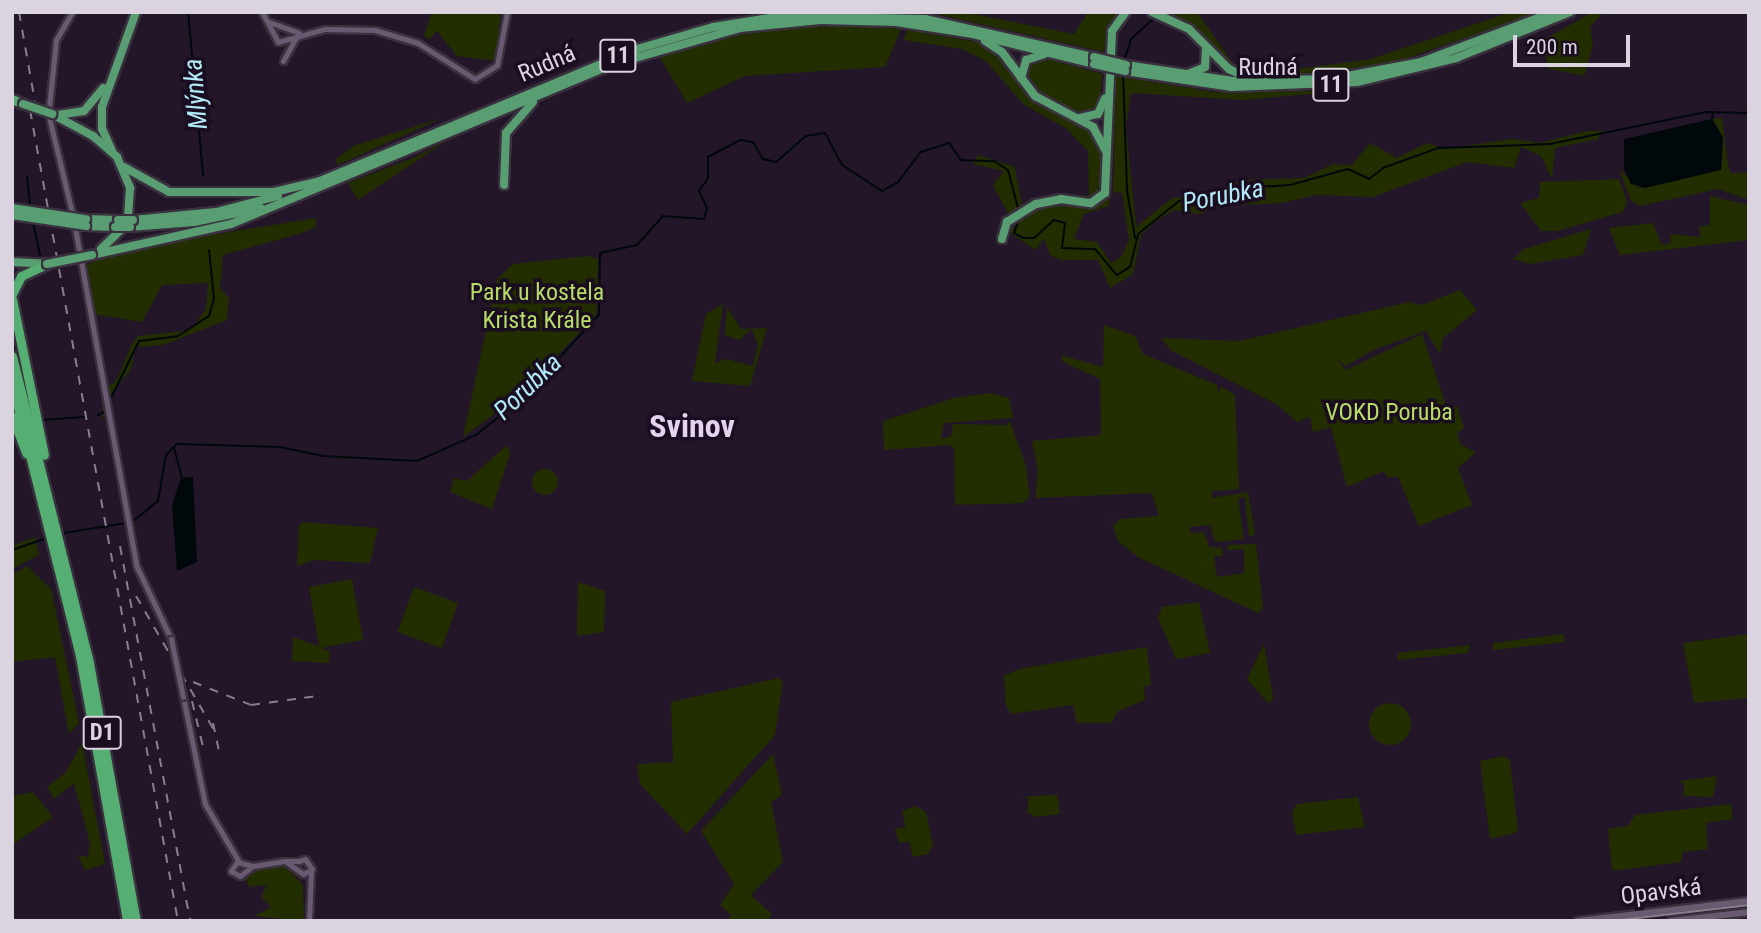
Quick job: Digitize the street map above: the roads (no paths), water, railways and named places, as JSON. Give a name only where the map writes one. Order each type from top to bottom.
[{"type":"highway","points":[[112,151],[101,113],[136,12]]},
{"type":"highway","points":[[1002,239],[1012,218],[1025,210],[1055,199],[1099,200],[1107,184],[1109,76],[1113,27],[1126,12]]},
{"type":"highway","points":[[1152,12],[1184,26],[1234,73],[1264,82]]},
{"type":"highway","name":"11","points":[[1539,22],[1554,12]]},
{"type":"highway","name":"11","points":[[1528,27],[1570,12]]},
{"type":"highway","name":"Rudná","points":[[355,170],[601,62],[682,34],[782,16],[923,22],[1094,61]]},
{"type":"highway","name":"Rudná","points":[[355,170],[663,47],[740,28],[821,20],[898,19]]},
{"type":"highway","name":"Rudná","points":[[923,22],[1094,61]]},
{"type":"highway","name":"Rudná","points":[[1126,68],[1231,88],[1331,85],[1422,68],[1528,27]]},
{"type":"highway","name":"Rudná","points":[[1126,68],[1264,82],[1391,69],[1528,27]]},
{"type":"highway","points":[[954,30],[998,48],[1022,81],[1042,101],[1098,132],[1108,156]]},
{"type":"highway","points":[[1178,75],[1205,67],[1205,43]]},
{"type":"highway","points":[[63,118],[92,104],[124,44]]},
{"type":"highway","points":[[1022,81],[1027,59],[1054,54]]},
{"type":"highway","name":"11","points":[[1094,61],[1126,68]]},
{"type":"highway","points":[[1077,118],[1101,111],[1109,76]]},
{"type":"highway","points":[[504,185],[506,133],[521,112],[550,91]]},
{"type":"highway","points":[[12,100],[63,118],[112,151],[124,167],[155,189],[177,194],[256,195],[321,184]]},
{"type":"highway","points":[[1077,118],[1108,125]]},
{"type":"highway","points":[[124,167],[131,195],[130,221]]},
{"type":"highway","name":"11","points":[[12,215],[118,226],[130,221],[216,219],[355,170]]},
{"type":"highway","points":[[12,294],[21,276],[47,264],[205,233],[321,184]]},
{"type":"highway","name":"11","points":[[12,208],[86,222]]},
{"type":"highway","points":[[92,255],[118,226]]},
{"type":"highway","points":[[12,262],[47,264]]},
{"type":"highway","points":[[12,299],[53,523]]},
{"type":"highway","name":"D1","points":[[12,356],[59,547],[136,921]]},
{"type":"highway","name":"D1","points":[[12,383],[53,523]]},
{"type":"highway","points":[[12,416],[53,523]]},
{"type":"highway","name":"D1","points":[[59,547],[127,921]]},
{"type":"main road","name":"Opavská","points":[[1578,921],[1749,901]]},
{"type":"main road","name":"Opavská","points":[[1671,921],[1749,912]]},
{"type":"street","points":[[72,12],[55,40],[50,113],[72,213]]},
{"type":"street","points":[[262,12],[278,43],[305,33]]},
{"type":"street","points":[[267,21],[288,32],[305,33],[344,28],[388,33],[432,50],[477,78],[497,65],[506,12]]},
{"type":"street","points":[[284,61],[287,46],[305,33]]},
{"type":"street","points":[[75,228],[136,565],[171,639],[205,804],[240,865],[253,866],[285,861],[311,871]]},
{"type":"street","points":[[299,867],[309,861],[309,921]]},
{"type":"street","points":[[299,867],[309,891]]},
{"type":"waterway","name":"Mlýnka","points":[[188,12],[203,175]]},
{"type":"waterway","points":[[1124,61],[1131,39],[1154,18]]},
{"type":"waterway","points":[[1123,73],[1127,190],[1135,238]]},
{"type":"waterway","name":"Porubka","points":[[1020,217],[1014,233],[1023,238],[1034,238],[1054,220],[1065,223],[1062,248],[1095,249],[1117,275],[1130,267],[1138,234],[1179,201],[1241,188],[1290,185],[1348,169],[1369,179],[1383,168],[1438,148],[1550,144],[1706,112],[1749,113]]},
{"type":"waterway","name":"Porubka","points":[[1712,119],[1713,113]]},
{"type":"waterway","name":"Porubka","points":[[132,522],[158,501],[166,455],[177,444],[280,447],[323,456],[417,461],[476,435],[520,400],[599,315],[600,253],[637,245],[663,216],[704,219],[707,208],[699,191],[708,178],[708,157],[740,140],[753,142],[763,159],[776,162],[806,136],[825,133],[842,165],[882,191],[898,182],[921,152],[949,143],[961,160],[994,161],[1008,170],[1019,212]]},
{"type":"waterway","points":[[27,176],[30,206]]},
{"type":"waterway","points":[[33,222],[40,255]]},
{"type":"waterway","name":"Mlýnka","points":[[109,402],[139,341],[178,336],[209,316],[214,299],[209,250]]},
{"type":"waterway","name":"Mlýnka","points":[[98,415],[106,411]]},
{"type":"waterway","name":"Mlýnka","points":[[41,420],[84,417]]},
{"type":"waterway","points":[[174,448],[182,477]]},
{"type":"waterway","name":"Porubka","points":[[64,533],[126,523]]},
{"type":"waterway","name":"Porubka","points":[[12,550],[47,538]]},
{"type":"tram line","points":[[1611,921],[1749,905]]},
{"type":"railway","points":[[19,12],[35,102]]},
{"type":"railway","points":[[30,110],[178,921]]},
{"type":"railway","points":[[120,546],[190,921]]},
{"type":"railway","points":[[136,596],[215,732]]},
{"type":"railway","points":[[193,682],[251,705],[317,696]]},
{"type":"railway","points":[[192,701],[204,751]]},
{"type":"railway","points":[[213,723],[219,751]]},
{"type":"district","name":"Svinov","points":[[692,426]]},
{"type":"park label","name":"Park u kostela Krista Krále","points":[[537,307]]},
{"type":"park label","name":"VOKD Poruba","points":[[1389,413]]}]
